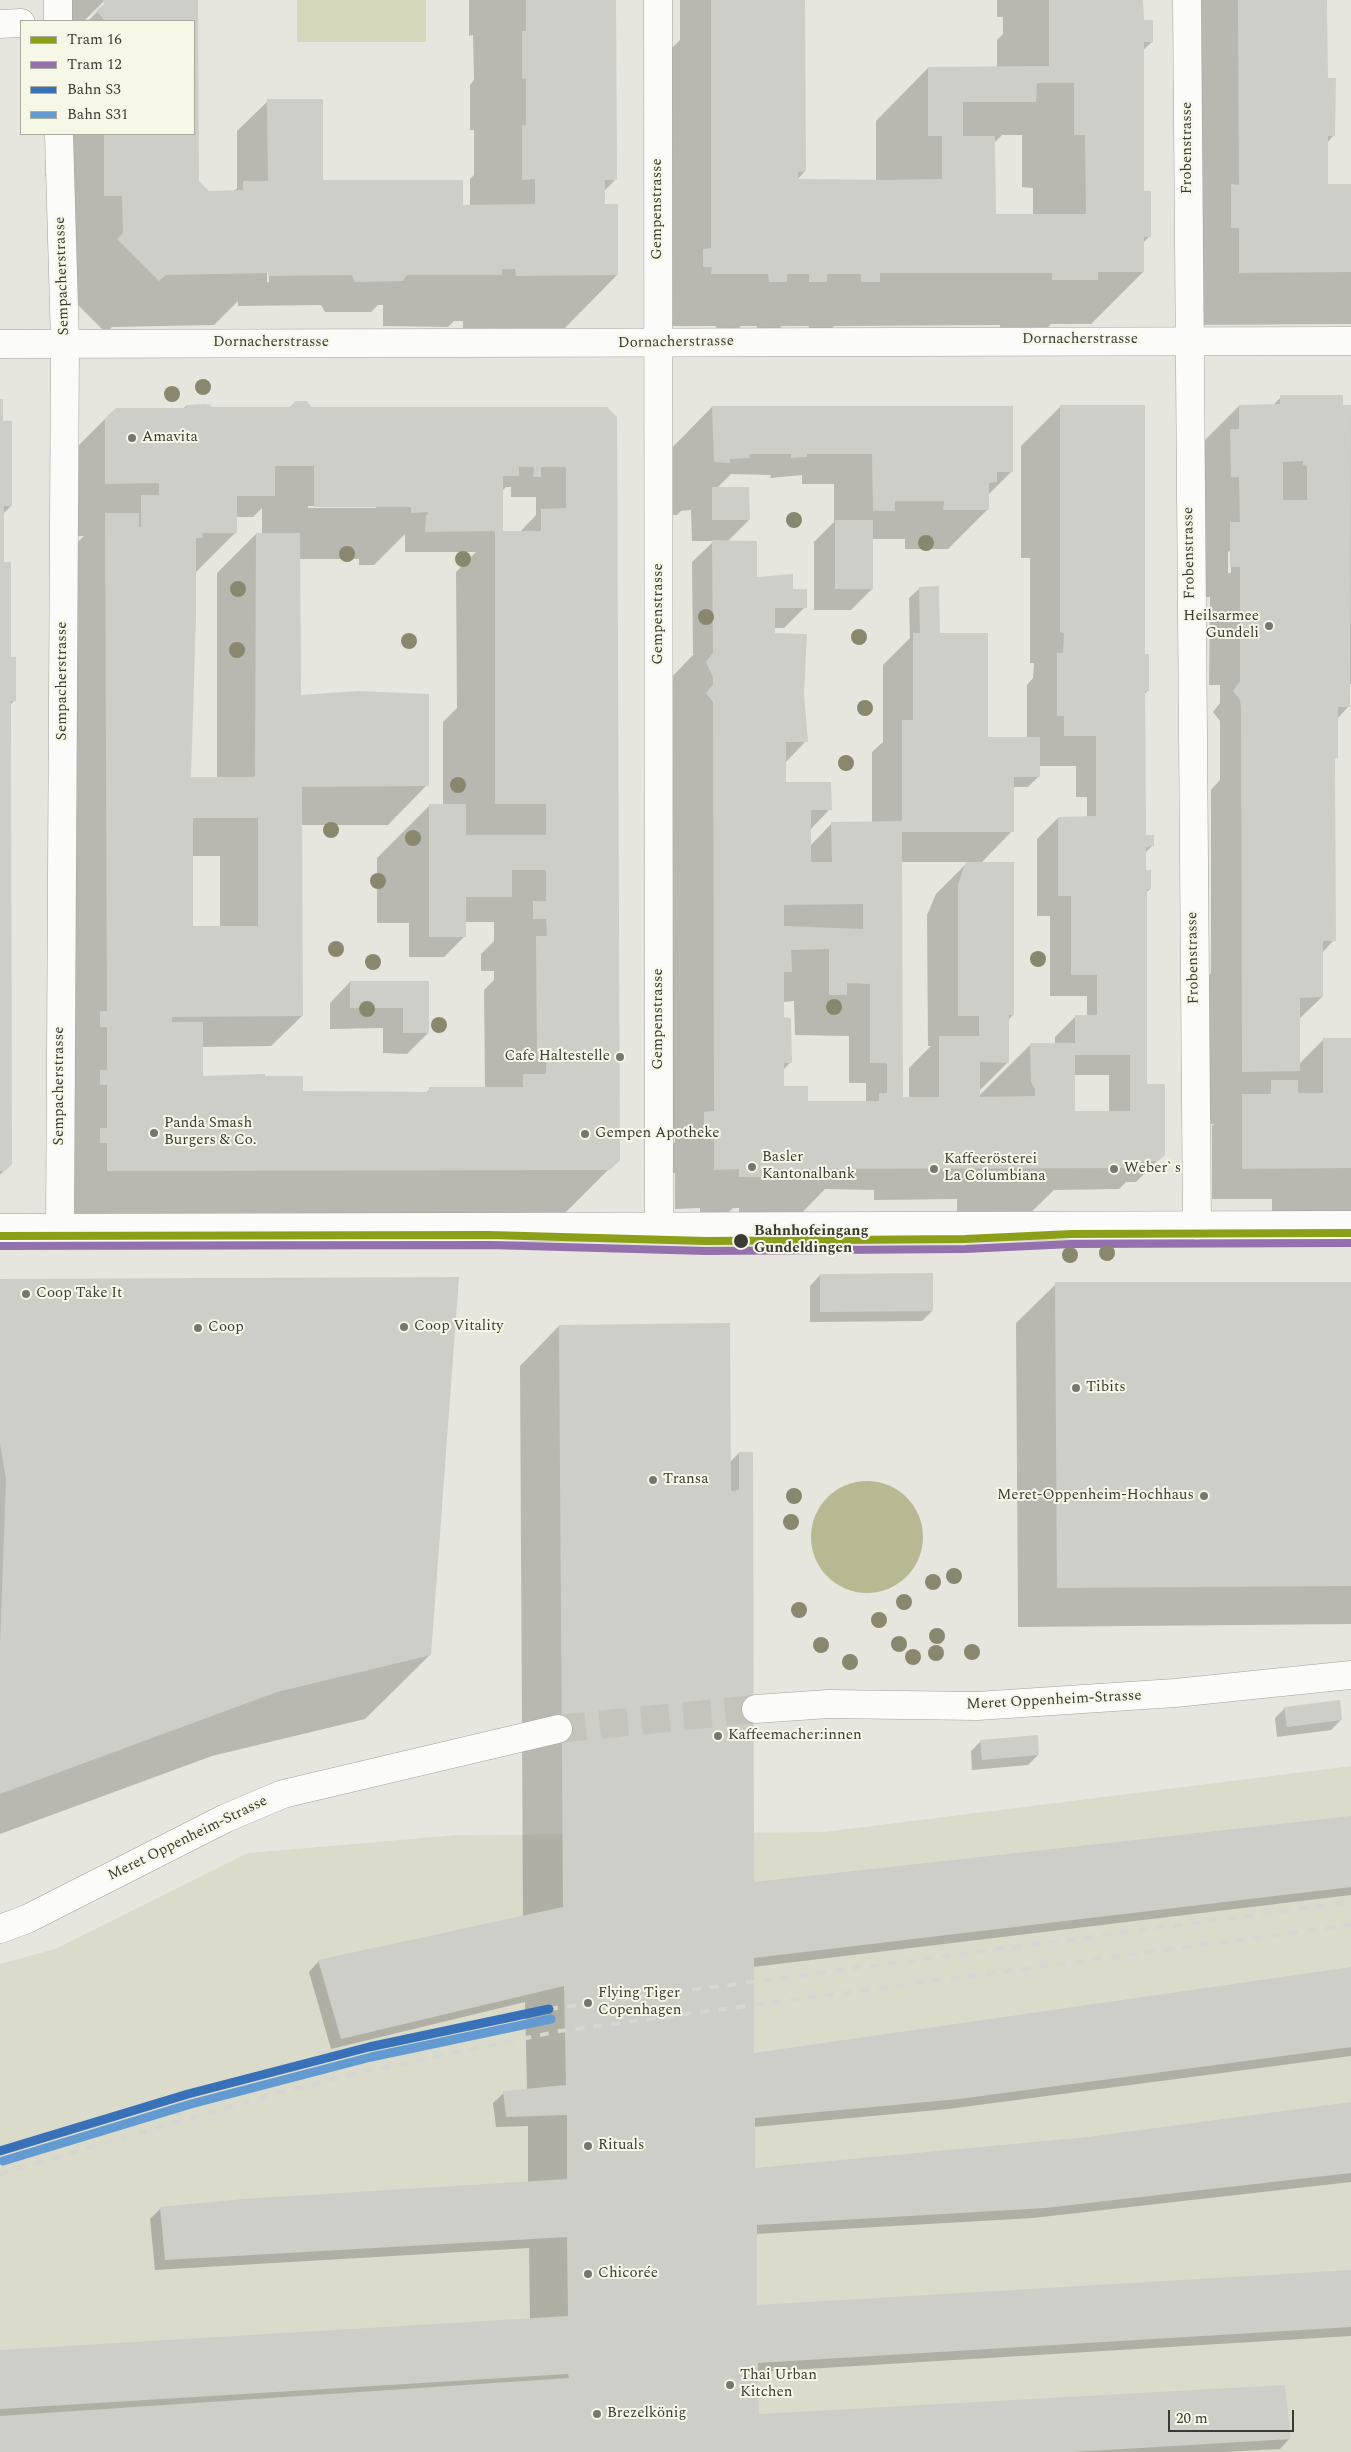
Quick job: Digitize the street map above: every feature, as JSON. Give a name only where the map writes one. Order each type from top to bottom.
[{"type":"street","points":[[58,0],[58,20]]},
{"type":"street","name":"Gempenstrasse","points":[[658,0],[659,1227]]},
{"type":"street","name":"Frobenstrasse","points":[[1187,0],[1188,340],[1197,1226]]},
{"type":"street","points":[[0,24],[20,23]]},
{"type":"street","name":"Sempacherstrasse","points":[[59,135],[65,343],[60,1228]]},
{"type":"street","name":"Dornacherstrasse","points":[[0,344],[1351,341]]},
{"type":"street","points":[[0,1228],[1351,1225]]},
{"type":"street","name":"Meret Oppenheim-Strasse","points":[[756,1708],[828,1704],[977,1706],[1174,1693],[1351,1675]]},
{"type":"street","name":"Meret Oppenheim-Strasse","points":[[0,1929],[27,1918],[226,1818],[283,1794],[558,1729]]},
{"type":"shaded area","points":[[297,0],[426,0],[426,42],[297,42]]},
{"type":"shaded area","points":[[867,1481],[888,1485],[906,1498],[919,1516],[923,1537],[919,1558],[906,1576],[888,1589],[867,1593],[846,1589],[828,1576],[815,1558],[811,1537],[815,1516],[828,1498],[846,1485]]},
{"type":"shaded area","points":[[1351,1766],[1351,2452],[0,2452],[0,1964],[55,1949],[248,1853],[458,1835],[824,1832]]},
{"type":"building","points":[[103,0],[198,0],[199,181],[209,191],[243,190],[243,181],[268,181],[267,99],[323,99],[323,180],[463,180],[463,205],[535,204],[535,179],[522,180],[522,125],[526,126],[526,78],[522,79],[522,31],[526,31],[526,0],[616,0],[617,180],[605,180],[605,204],[618,204],[618,275],[516,276],[515,269],[502,269],[502,275],[407,275],[403,281],[355,282],[352,275],[268,276],[268,273],[166,275],[159,281],[117,239],[123,233],[122,196],[104,196],[104,135],[195,135],[195,20],[103,20],[96,11],[104,4]]},
{"type":"building","points":[[711,0],[805,0],[806,171],[798,172],[798,179],[888,180],[942,179],[942,136],[928,136],[928,67],[1049,66],[1049,0],[1143,0],[1144,20],[1153,20],[1153,42],[1144,42],[1144,191],[1151,191],[1151,237],[1144,237],[1144,272],[1098,272],[1098,280],[1052,280],[1052,273],[880,273],[880,282],[861,282],[861,274],[827,274],[827,282],[809,282],[809,274],[787,274],[787,282],[769,282],[768,274],[711,274],[712,267],[703,267],[703,249],[711,248]],"holes":[[[1037,83],[1074,83],[1074,135],[1085,135],[1086,214],[996,214],[995,136],[963,136],[963,102],[1036,102]]]},
{"type":"building","points":[[1238,0],[1327,0],[1328,78],[1336,78],[1335,136],[1328,136],[1328,184],[1351,184],[1351,272],[1239,273],[1239,228],[1231,228],[1231,184],[1239,185]]},
{"type":"building","points":[[1280,395],[1343,395],[1343,405],[1351,405],[1350,707],[1338,707],[1338,758],[1335,758],[1336,941],[1323,941],[1323,997],[1300,998],[1300,1071],[1242,1072],[1241,707],[1240,700],[1233,691],[1240,681],[1240,567],[1230,567],[1230,522],[1240,522],[1239,477],[1231,477],[1230,429],[1239,429],[1239,405],[1280,404]],"holes":[[[1303,461],[1303,465],[1307,466],[1307,500],[1283,500],[1283,462]]]},
{"type":"building","points":[[0,399],[3,399],[3,421],[12,421],[12,506],[4,506],[4,562],[11,562],[11,657],[16,657],[16,701],[11,701],[12,1164],[5,1171],[0,1171]]},
{"type":"building","points":[[295,401],[307,401],[311,407],[607,407],[617,417],[620,1160],[610,1170],[107,1171],[107,1143],[100,1143],[100,1128],[107,1128],[107,1085],[100,1085],[100,1070],[107,1070],[107,1027],[100,1027],[100,1011],[107,1011],[105,513],[139,513],[139,527],[141,527],[141,495],[159,495],[159,483],[105,484],[105,418],[116,408],[186,408],[186,405],[205,404],[211,405],[211,407],[291,407]],"holes":[[[275,466],[314,466],[314,507],[411,507],[411,513],[428,512],[428,515],[426,515],[425,532],[495,531],[495,804],[546,804],[546,835],[466,835],[466,804],[429,804],[429,937],[466,937],[466,897],[512,897],[512,870],[546,870],[546,901],[533,901],[533,919],[546,919],[547,936],[536,936],[537,1057],[546,1057],[546,1074],[523,1074],[523,1087],[429,1087],[429,1092],[303,1091],[303,1076],[265,1076],[265,1074],[203,1076],[203,1022],[172,1022],[172,1017],[303,1016],[302,787],[429,786],[429,694],[358,691],[301,695],[300,533],[256,533],[255,777],[191,777],[196,617],[196,538],[203,538],[202,533],[237,533],[237,496],[275,496]],[[519,467],[534,467],[533,477],[541,477],[541,467],[566,467],[566,508],[541,509],[541,531],[503,531],[503,476],[519,476]],[[193,818],[258,818],[258,926],[193,926]]]},
{"type":"building","points":[[1060,405],[1145,405],[1145,654],[1149,654],[1149,691],[1145,691],[1146,835],[1154,835],[1154,846],[1146,847],[1146,870],[1151,870],[1151,889],[1147,889],[1147,1084],[1165,1084],[1165,1155],[1158,1161],[1142,1162],[1142,1168],[779,1169],[766,1170],[766,1177],[739,1177],[739,1169],[714,1170],[714,1134],[704,1134],[704,1112],[714,1111],[713,702],[706,693],[713,685],[713,677],[706,662],[713,653],[712,540],[757,541],[757,577],[793,574],[793,589],[807,589],[807,608],[775,608],[775,633],[807,634],[804,694],[808,742],[786,742],[786,782],[831,782],[832,810],[811,810],[811,862],[832,862],[831,822],[902,821],[902,720],[913,720],[913,633],[920,633],[919,587],[939,586],[940,633],[988,633],[988,737],[1040,737],[1040,777],[1014,777],[1014,832],[902,832],[903,1097],[939,1097],[939,1036],[979,1036],[979,1016],[958,1016],[958,884],[966,862],[1014,862],[1014,1015],[1009,1015],[1009,1063],[980,1062],[980,1097],[1035,1096],[1035,1089],[1031,1082],[1030,1043],[1075,1043],[1075,1015],[1097,1015],[1097,975],[1071,975],[1071,896],[1058,896],[1058,817],[1096,816],[1096,736],[1064,736],[1064,716],[1057,716],[1057,653],[1063,653],[1064,633],[1060,632]],"holes":[[[863,904],[863,929],[784,926],[784,905]],[[829,949],[829,995],[847,995],[847,983],[870,984],[870,1063],[887,1063],[887,1093],[879,1093],[879,1101],[808,1101],[808,1086],[784,1086],[784,1063],[792,1063],[791,1018],[784,1017],[784,972],[792,972],[791,950]],[[1075,1055],[1130,1055],[1130,1111],[1075,1111]]]},
{"type":"building","points":[[712,406],[1013,406],[1013,472],[997,472],[997,482],[989,483],[989,510],[943,510],[944,501],[895,501],[895,511],[873,511],[872,454],[807,454],[807,457],[791,458],[791,454],[749,454],[750,458],[730,459],[730,463],[714,462]]},
{"type":"building","points":[[712,487],[749,487],[750,520],[712,520]]},
{"type":"building","points":[[835,520],[873,520],[873,589],[835,589]]},
{"type":"building","points":[[350,981],[429,981],[429,1033],[403,1033],[403,1008],[350,1008]]},
{"type":"building","points":[[1323,1038],[1351,1038],[1351,1168],[1242,1169],[1242,1094],[1271,1094],[1271,1080],[1298,1080],[1298,1093],[1323,1093]]},
{"type":"building","points":[[933,1273],[933,1311],[820,1312],[820,1274]]},
{"type":"building","points":[[459,1277],[431,1655],[277,1692],[0,1794],[0,1646],[6,1479],[0,1443],[0,1279]]},
{"type":"building","name":"Meret-Oppenheim-Hochhaus","points":[[1055,1282],[1351,1282],[1351,1586],[1057,1588]]},
{"type":"building","points":[[730,1323],[731,1491],[739,1490],[739,1452],[753,1452],[754,1882],[1351,1816],[1351,1887],[754,1958],[754,2053],[1351,1967],[1351,2047],[959,2099],[755,2118],[755,2168],[1088,2137],[1351,2102],[1351,2173],[1045,2208],[757,2225],[757,2305],[1351,2270],[1351,2327],[758,2363],[759,2414],[1285,2385],[1291,2439],[1073,2452],[0,2452],[0,2416],[569,2378],[568,2374],[0,2409],[0,2350],[568,2316],[567,2237],[165,2260],[160,2207],[243,2199],[567,2179],[567,2115],[506,2117],[503,2091],[566,2085],[564,1986],[341,2039],[318,1960],[563,1907],[559,1325]]},
{"type":"building","points":[[1340,1700],[1342,1720],[1287,1727],[1284,1707]]},
{"type":"building","points":[[1038,1735],[1039,1755],[982,1760],[980,1740]]},
{"type":"tunnel","points":[[558,1729],[756,1709]]},
{"type":"railway","points":[[549,2009],[1351,1902]]},
{"type":"railway","points":[[0,2174],[270,2095],[358,2073],[560,2031],[1351,1925]]},
{"type":"tram line","name":"16","points":[[0,1236],[489,1235],[706,1241],[965,1239],[1072,1234],[1351,1233]]},
{"type":"tram line","name":"12","points":[[0,1246],[489,1245],[706,1251],[965,1249],[1072,1244],[1351,1243]]},
{"type":"rail line","name":"S3","points":[[0,2151],[188,2094],[369,2047],[549,2009]]},
{"type":"rail line","name":"S31","points":[[3,2161],[191,2104],[371,2057],[551,2019]]},
{"type":"place","name":"Amavita","points":[[132,438]]},
{"type":"place","name":"Heilsarmee Gundeli","points":[[1269,626]]},
{"type":"place","name":"Cafe Haltestelle","points":[[620,1057]]},
{"type":"place","name":"Panda Smash Burgers & Co.","points":[[154,1133]]},
{"type":"place","name":"Gempen Apotheke","points":[[585,1134]]},
{"type":"place","name":"Basler Kantonalbank","points":[[752,1167]]},
{"type":"place","name":"Kaffeerösterei La Columbiana","points":[[934,1169]]},
{"type":"place","name":"Weberˋs","points":[[1114,1169]]},
{"type":"place","name":"Bahnhofeingang Gundeldingen","points":[[741,1241]]},
{"type":"place","name":"Coop Take It","points":[[26,1294]]},
{"type":"place","name":"Coop Vitality","points":[[404,1327]]},
{"type":"place","name":"Coop","points":[[198,1328]]},
{"type":"place","name":"Tibits","points":[[1076,1388]]},
{"type":"place","name":"Transa","points":[[653,1480]]},
{"type":"place","name":"Meret-Oppenheim-Hochhaus","points":[[1204,1496]]},
{"type":"place","name":"Kaffeemacher:innen","points":[[718,1736]]},
{"type":"place","name":"Flying Tiger Copenhagen","points":[[588,2003]]},
{"type":"place","name":"Rituals","points":[[588,2146]]},
{"type":"place","name":"Chicorée","points":[[588,2274]]},
{"type":"place","name":"Thai Urban Kitchen","points":[[730,2385]]},
{"type":"place","name":"Brezelkönig","points":[[597,2414]]}]
